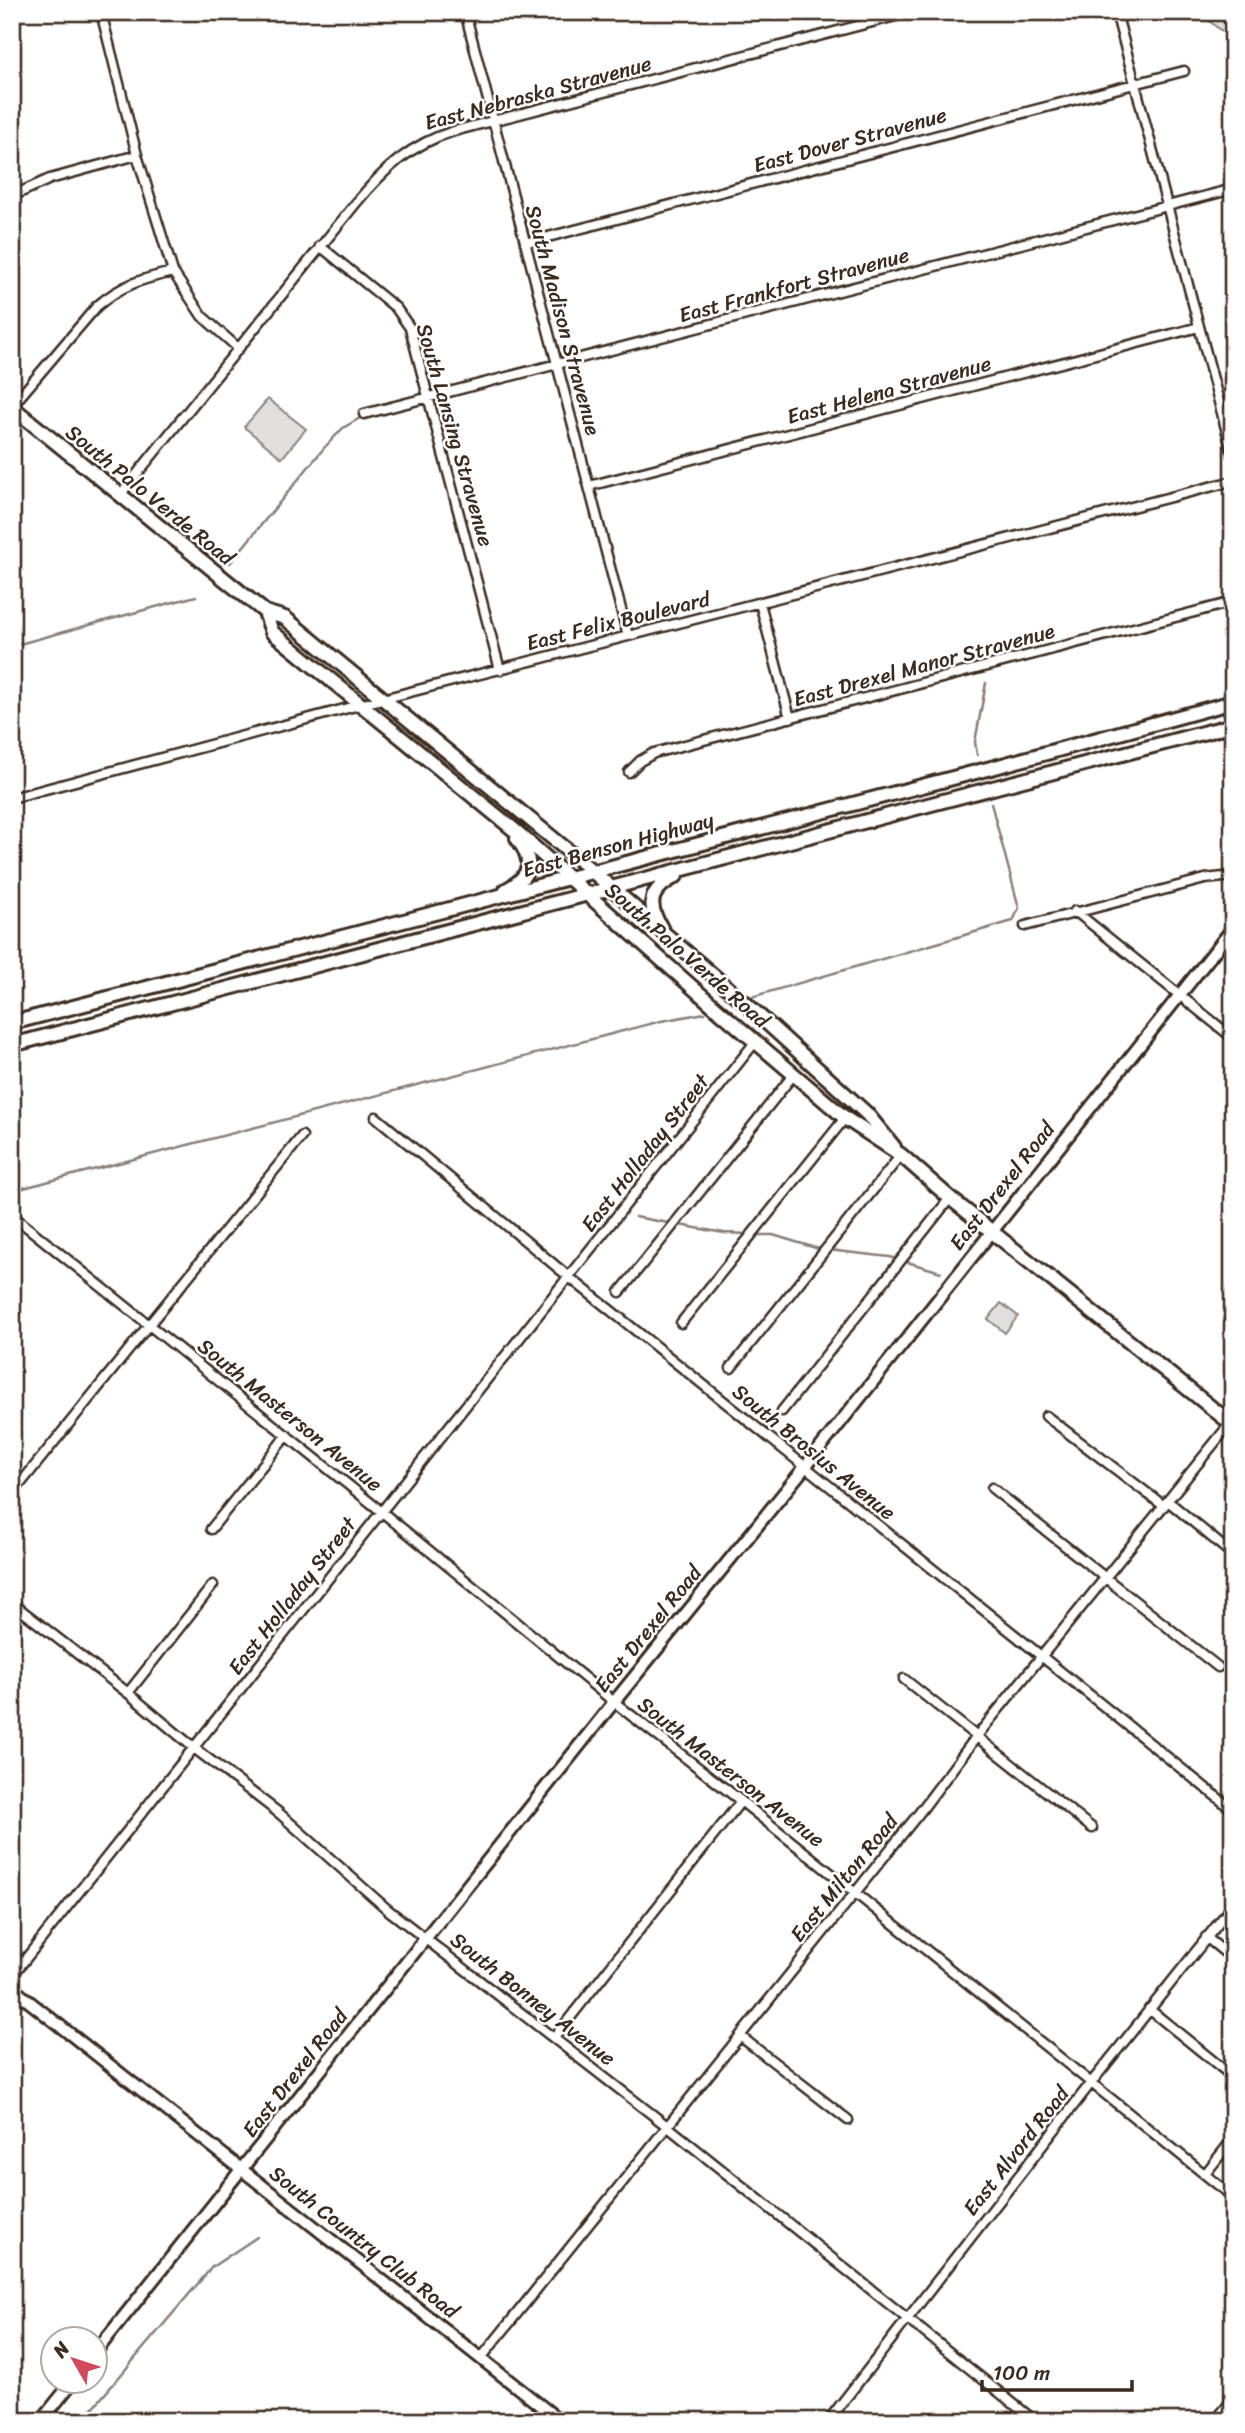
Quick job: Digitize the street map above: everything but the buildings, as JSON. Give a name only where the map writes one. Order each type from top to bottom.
[{"type":"main road","name":"South Palo Verde Road","points":[[12,407],[265,612],[285,618],[592,871],[743,1001],[867,1114],[901,1155]]},
{"type":"main road","name":"South Palo Verde Road","points":[[265,612],[272,632],[507,823],[845,1118],[901,1155],[950,1198],[1232,1423]]},
{"type":"main road","name":"East Benson Highway","points":[[12,1023],[995,767],[1233,702]]},
{"type":"main road","name":"East Benson Highway","points":[[12,1045],[1233,725]]},
{"type":"main road","points":[[494,897],[514,885],[528,868],[529,853],[507,823]]},
{"type":"main road","points":[[665,934],[654,916],[652,901],[655,891],[662,883],[702,864]]},
{"type":"main road","points":[[215,970],[223,990]]},
{"type":"street","points":[[101,12],[137,155],[173,272],[202,316],[238,348]]},
{"type":"street","name":"South Madison Stravenue","points":[[465,12],[628,636]]},
{"type":"street","name":"East Nebraska Stravenue","points":[[120,495],[320,246],[373,183],[407,152],[441,135],[911,12]]},
{"type":"street","points":[[1116,12],[1233,454]]},
{"type":"street","name":"East Dover Stravenue","points":[[526,243],[1184,71]]},
{"type":"street","points":[[12,196],[50,179],[137,155]]},
{"type":"street","name":"East Frankfort Stravenue","points":[[364,414],[1233,188]]},
{"type":"street","name":"South Lansing Stravenue","points":[[320,246],[396,308],[410,328],[499,670]]},
{"type":"street","points":[[12,407],[97,306],[113,292],[139,279],[173,272]]},
{"type":"street","name":"East Helena Stravenue","points":[[589,486],[1199,327]]},
{"type":"street","name":"East Felix Boulevard","points":[[12,798],[363,704],[1233,481]]},
{"type":"street","name":"East Drexel Manor Stravenue","points":[[629,772],[640,761],[654,753],[1233,602]]},
{"type":"street","points":[[760,603],[790,718]]},
{"type":"street","points":[[1025,926],[1205,879],[1233,876]]},
{"type":"street","points":[[1075,911],[1233,1038]]},
{"type":"street","name":"East Drexel Road","points":[[108,2337],[614,1702],[806,1467],[1233,928]]},
{"type":"street","name":"East Holladay Street","points":[[12,1976],[756,1041]]},
{"type":"street","points":[[620,1292],[793,1074]]},
{"type":"street","name":"South Brosius Avenue","points":[[376,1117],[569,1278],[1233,1810]]},
{"type":"street","points":[[681,1323],[845,1118]]},
{"type":"street","points":[[12,1494],[302,1136]]},
{"type":"street","points":[[731,1368],[901,1155]]},
{"type":"street","points":[[782,1411],[950,1198]]},
{"type":"street","name":"South Masterson Avenue","points":[[12,1215],[382,1511],[614,1702],[1233,2197]]},
{"type":"street","points":[[1046,1416],[1233,1555]]},
{"type":"street","name":"East Milton Road","points":[[482,2357],[920,1812],[976,1736],[1232,1423]]},
{"type":"street","points":[[211,1529],[287,1435]]},
{"type":"street","points":[[992,1488],[1219,1667]]},
{"type":"street","points":[[128,1693],[213,1585]]},
{"type":"street","name":"South Bonney Avenue","points":[[12,1603],[279,1813],[387,1909],[667,2126],[1035,2421]]},
{"type":"street","points":[[904,1679],[1092,1828]]},
{"type":"street","points":[[554,2038],[741,1801]]},
{"type":"street","name":"East Alvord Road","points":[[828,2421],[1233,1905]]},
{"type":"street","points":[[1206,1937],[1233,1959]]},
{"type":"street","name":"South Country Club Road","points":[[12,1988],[560,2421]]},
{"type":"street","points":[[1149,2009],[1233,2077]]},
{"type":"street","points":[[740,2036],[848,2120]]},
{"type":"street","points":[[1205,2174],[1233,2139]]},
{"type":"street","points":[[41,2421],[63,2394]]},
{"type":"street","points":[[1215,2421],[1233,2399]]},
{"type":"shaded area","points":[[1199,12],[1233,12],[1233,41]]},
{"type":"shaded area","points":[[268,399],[306,429],[282,458],[244,427]]},
{"type":"shaded area","points":[[1001,1303],[1018,1316],[1005,1333],[988,1319]]},
{"type":"waterway","points":[[12,20],[35,12]]},
{"type":"waterway","points":[[230,563],[324,448],[343,428],[360,418]]},
{"type":"waterway","points":[[12,646],[196,596]]},
{"type":"waterway","points":[[977,755],[975,742],[986,683]]},
{"type":"waterway","points":[[748,998],[1013,921],[1019,908],[991,803]]},
{"type":"waterway","points":[[12,1191],[661,1021],[705,1013]]},
{"type":"waterway","points":[[635,1217],[724,1233],[749,1234]]},
{"type":"waterway","points":[[756,1235],[773,1235],[819,1249],[890,1257],[941,1272]]},
{"type":"waterway","points":[[82,2421],[212,2267],[257,2237]]}]
